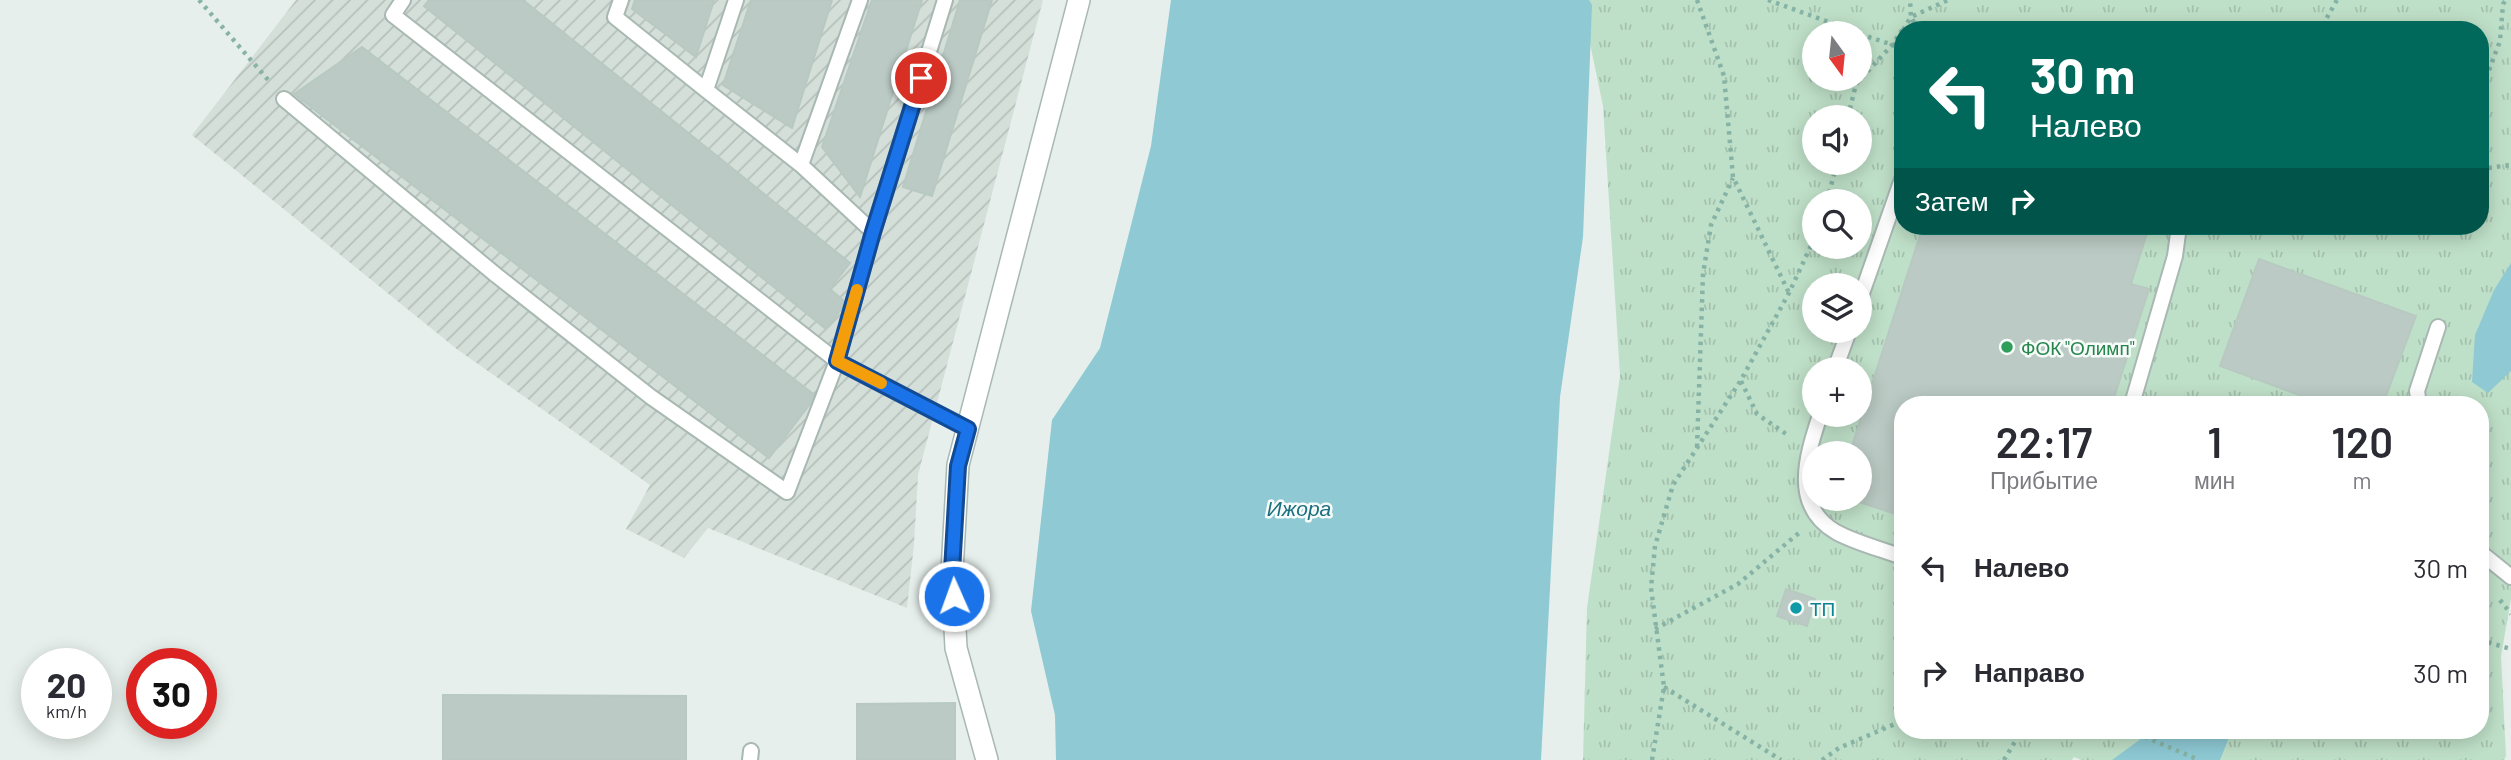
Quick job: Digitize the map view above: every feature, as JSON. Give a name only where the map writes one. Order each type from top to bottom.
[{"type":"street","points":[[988,760],[956,648],[952,571],[958,466],[1079,0]]},
{"type":"lane","points":[[403,0],[393,15],[837,361],[968,429]]},
{"type":"lane","points":[[621,0],[615,17],[802,165],[873,232]]},
{"type":"lane","points":[[706,90],[736,0]]},
{"type":"lane","points":[[802,165],[860,0]]},
{"type":"lane","points":[[284,99],[496,275],[641,389],[787,492],[837,361],[873,232],[945,0]]},
{"type":"lane","points":[[1869,273],[1894,202]]},
{"type":"lane","points":[[2134,396],[2175,256],[2178,235]]},
{"type":"lane","points":[[2418,396],[2417,391],[2438,327]]},
{"type":"lane","points":[[1815,511],[1834,531],[1894,554]]},
{"type":"lane","points":[[2489,559],[2511,577]]},
{"type":"path","points":[[199,0],[284,99]]},
{"type":"path","points":[[1698,0],[1724,75],[1733,177],[1789,293]]},
{"type":"path","points":[[1768,0],[1827,21]]},
{"type":"path","points":[[1910,0],[1913,21]]},
{"type":"path","points":[[1908,21],[1911,17],[1948,0]]},
{"type":"path","points":[[2325,21],[2337,0]]},
{"type":"path","points":[[2489,70],[2500,41],[2503,4],[2506,0]]},
{"type":"path","points":[[1872,38],[1892,45]]},
{"type":"path","points":[[1851,105],[1856,84],[1894,42]]},
{"type":"path","points":[[2489,168],[2511,164]]},
{"type":"path","points":[[1697,448],[1703,274],[1712,225],[1733,177]]},
{"type":"path","points":[[1652,760],[1664,687],[1651,588],[1655,546],[1673,485],[1741,380],[1805,259]]},
{"type":"path","points":[[1741,380],[1757,414],[1802,442]]},
{"type":"path","points":[[1656,629],[1738,584],[1819,516]]},
{"type":"path","points":[[2489,643],[2511,649]]},
{"type":"path","points":[[1664,687],[1781,760]]},
{"type":"path","points":[[1822,760],[1839,748],[1894,724]]},
{"type":"path","points":[[2004,760],[2016,739]]},
{"type":"path","points":[[2150,739],[2199,760]]},
{"type":"shaded area","points":[[296,0],[1043,0],[918,475],[907,608],[708,528],[684,558],[626,529],[650,485],[458,350],[192,135]]},
{"type":"green space","points":[[1581,0],[2511,0],[2511,599],[2501,656],[2506,756],[2504,760],[2081,760],[2074,757],[2072,760],[1583,760],[1587,608],[1620,376],[1603,106]]},
{"type":"water","name":"Ижора","points":[[1171,0],[1589,0],[1592,5],[1583,237],[1560,397],[1541,760],[1056,760],[1055,715],[1031,611],[1052,420],[1100,348],[1151,146]]},
{"type":"water","points":[[2511,263],[2511,371],[2488,393],[2472,382],[2475,335],[2494,290]]},
{"type":"water","points":[[2141,739],[2228,739],[2220,760],[2112,760]]},
{"type":"building","points":[[429,0],[523,0],[850,263],[830,289],[846,303],[826,329],[424,6]]},
{"type":"building","points":[[635,0],[714,0],[696,57],[632,9]]},
{"type":"building","points":[[751,0],[832,0],[792,128],[723,85]]},
{"type":"building","points":[[872,0],[922,0],[860,197],[822,147]]},
{"type":"building","points":[[960,0],[992,0],[932,196],[903,187]]},
{"type":"building","points":[[362,47],[816,396],[769,458],[294,94]]},
{"type":"building","name":"ФОК \"Олимп\"","points":[[1920,235],[2146,235],[2131,284],[2149,289],[2115,396],[1894,396],[1894,513],[1872,506],[1872,441],[1854,441],[1858,427],[1872,427],[1872,384]]},
{"type":"building","points":[[2259,259],[2416,316],[2386,396],[2302,396],[2220,366]]},
{"type":"building","name":"ТП","points":[[1786,589],[1815,599],[1807,626],[1777,616]]},
{"type":"building","points":[[443,695],[686,696],[686,760],[443,760]]},
{"type":"building","points":[[955,703],[955,760],[857,760],[857,704]]},
{"type":"slow traffic","points":[[857,290],[837,361],[881,383]]},
{"type":"place","name":"ФОК \"Олимп\"","points":[[2007,347]]},
{"type":"place","name":"ТП","points":[[1796,608]]},
{"type":"route","points":[[921,78],[873,232],[837,361],[968,429],[958,466],[952,571],[954,596]]}]
